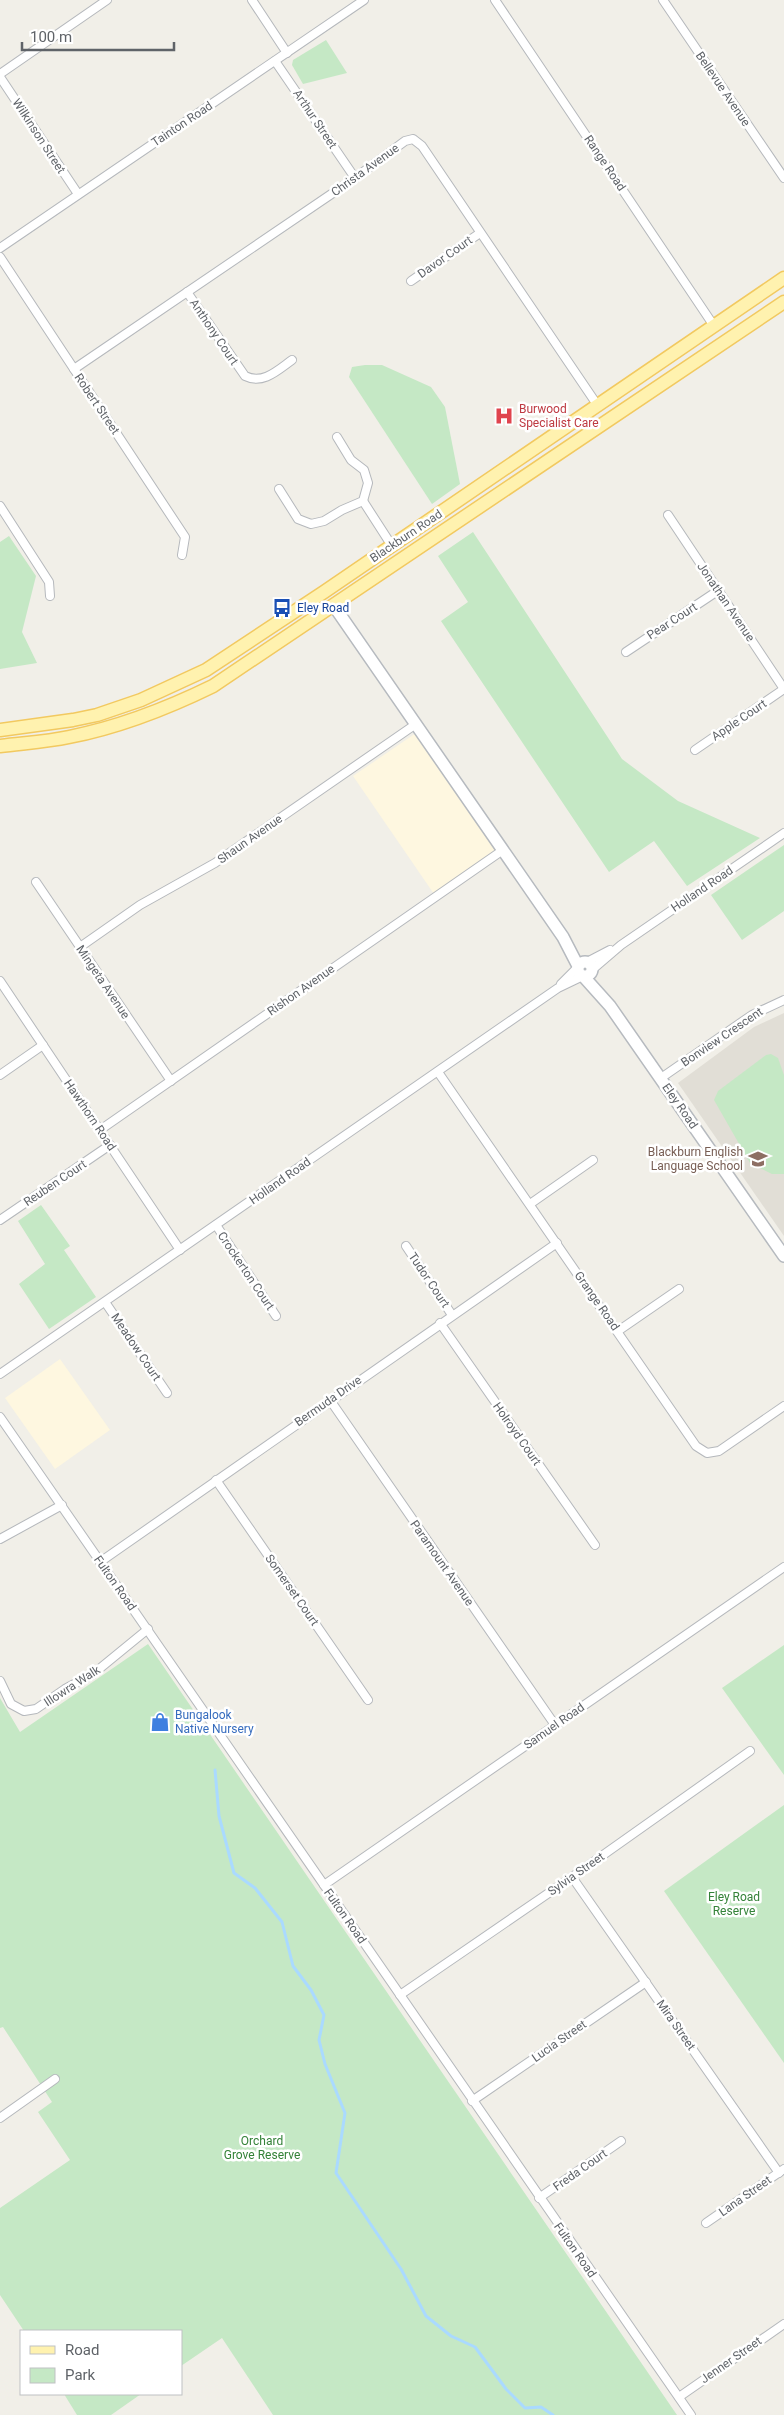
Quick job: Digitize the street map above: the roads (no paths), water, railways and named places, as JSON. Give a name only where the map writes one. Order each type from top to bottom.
[{"type":"main road","name":"Blackburn Road","points":[[0,730],[73,720],[120,707],[161,692],[222,661],[784,278]]},
{"type":"main road","name":"Blackburn Road","points":[[0,746],[68,738],[130,722],[158,712],[212,686],[334,606],[784,302]]},
{"type":"main road","points":[[598,406],[608,420]]},
{"type":"main road","points":[[324,592],[334,606]]},
{"type":"main road","name":"Eley Road","points":[[334,606],[784,1256]]},
{"type":"street","points":[[0,76],[107,0]]},
{"type":"street","points":[[252,0],[287,52]]},
{"type":"street","name":"Tainton Road","points":[[0,248],[364,0]]},
{"type":"street","name":"Range Road","points":[[495,0],[714,326]]},
{"type":"street","name":"Bellevue Avenue","points":[[663,0],[784,178]]},
{"type":"street","name":"Arthur Street","points":[[275,61],[355,178]]},
{"type":"street","name":"Wilkinson Street","points":[[0,76],[78,194]]},
{"type":"street","name":"Christa Avenue","points":[[74,369],[355,178],[405,141],[413,139],[422,146],[598,406]]},
{"type":"street","name":"Davor Court","points":[[411,281],[480,233]]},
{"type":"street","name":"Robert Street","points":[[0,257],[185,537],[182,555]]},
{"type":"street","name":"Anthony Court","points":[[187,292],[245,376],[253,380],[267,377],[292,360]]},
{"type":"street","points":[[337,437],[351,460],[364,470],[368,484],[363,501],[392,546]]},
{"type":"street","points":[[279,489],[298,519],[311,524],[324,521],[342,510],[363,501]]},
{"type":"street","points":[[0,506],[49,582],[50,596]]},
{"type":"street","name":"Jonathan Avenue","points":[[668,515],[784,689]]},
{"type":"street","name":"Pear Court","points":[[626,652],[719,590]]},
{"type":"street","name":"Apple Court","points":[[695,750],[784,689]]},
{"type":"street","name":"Shaun Avenue","points":[[80,947],[140,905],[215,863],[416,724]]},
{"type":"street","name":"Holland Road","points":[[0,1374],[438,1072],[585,968],[784,833]]},
{"type":"street","name":"Rishon Avenue","points":[[100,1130],[503,850]]},
{"type":"street","name":"Mingeta Avenue","points":[[36,882],[170,1081]]},
{"type":"street","name":"Hawthorn Road","points":[[0,981],[180,1250]]},
{"type":"street","name":"Bonview Crescent","points":[[661,1078],[752,1015],[784,1000]]},
{"type":"street","points":[[0,1075],[43,1045]]},
{"type":"street","name":"Grange Road","points":[[438,1072],[696,1446],[708,1453],[719,1451],[784,1406]]},
{"type":"street","name":"Reuben Court","points":[[0,1220],[110,1145]]},
{"type":"street","points":[[530,1204],[592,1160]]},
{"type":"street","name":"Crockerton Court","points":[[216,1225],[276,1316]]},
{"type":"street","name":"Bermuda Drive","points":[[100,1562],[556,1243]]},
{"type":"street","name":"Tudor Court","points":[[406,1246],[452,1315]]},
{"type":"street","points":[[618,1331],[679,1289]]},
{"type":"street","name":"Meadow Court","points":[[105,1302],[167,1393]]},
{"type":"street","name":"Holroyd Court","points":[[440,1323],[595,1545]]},
{"type":"street","name":"Paramount Avenue","points":[[330,1400],[555,1725]]},
{"type":"street","name":"Fulton Road","points":[[0,1417],[148,1629],[472,2102],[691,2415]]},
{"type":"street","name":"Somerset Court","points":[[216,1480],[368,1700]]},
{"type":"street","points":[[0,1540],[62,1505]]},
{"type":"street","name":"Samuel Road","points":[[324,1885],[784,1567]]},
{"type":"street","name":"Illowra Walk","points":[[0,1681],[11,1704],[24,1711],[36,1709],[65,1689],[93,1674],[148,1629]]},
{"type":"street","name":"Sylvia Street","points":[[400,1995],[572,1877],[750,1751]]},
{"type":"street","name":"Mira Street","points":[[572,1877],[782,2171]]},
{"type":"street","name":"Lucia Street","points":[[472,2102],[646,1982]]},
{"type":"street","points":[[0,2118],[55,2079]]},
{"type":"street","name":"Freda Court","points":[[539,2198],[621,2141]]},
{"type":"street","name":"Lana Street","points":[[706,2223],[782,2171]]},
{"type":"street","name":"Jenner Street","points":[[679,2397],[784,2324]]},
{"type":"waterway","points":[[215,1770],[219,1816],[234,1873],[255,1888],[282,1922],[293,1966],[311,1990],[324,2015],[319,2040],[325,2064],[345,2113],[336,2173],[401,2269],[426,2316],[451,2336],[475,2347],[506,2389],[525,2408],[541,2407],[553,2415]]},
{"type":"place","name":"Burwood Specialist Care","points":[[504,416]]},
{"type":"place","name":"Eley Road","points":[[282,608]]},
{"type":"place","name":"Blackburn English Language School","points":[[758,1159]]},
{"type":"place","name":"Bungalook Native Nursery","points":[[160,1722]]},
{"type":"park label","name":"Eley Road Reserve","points":[[734,1904]]},
{"type":"park label","name":"Orchard Grove Reserve","points":[[262,2148]]}]
